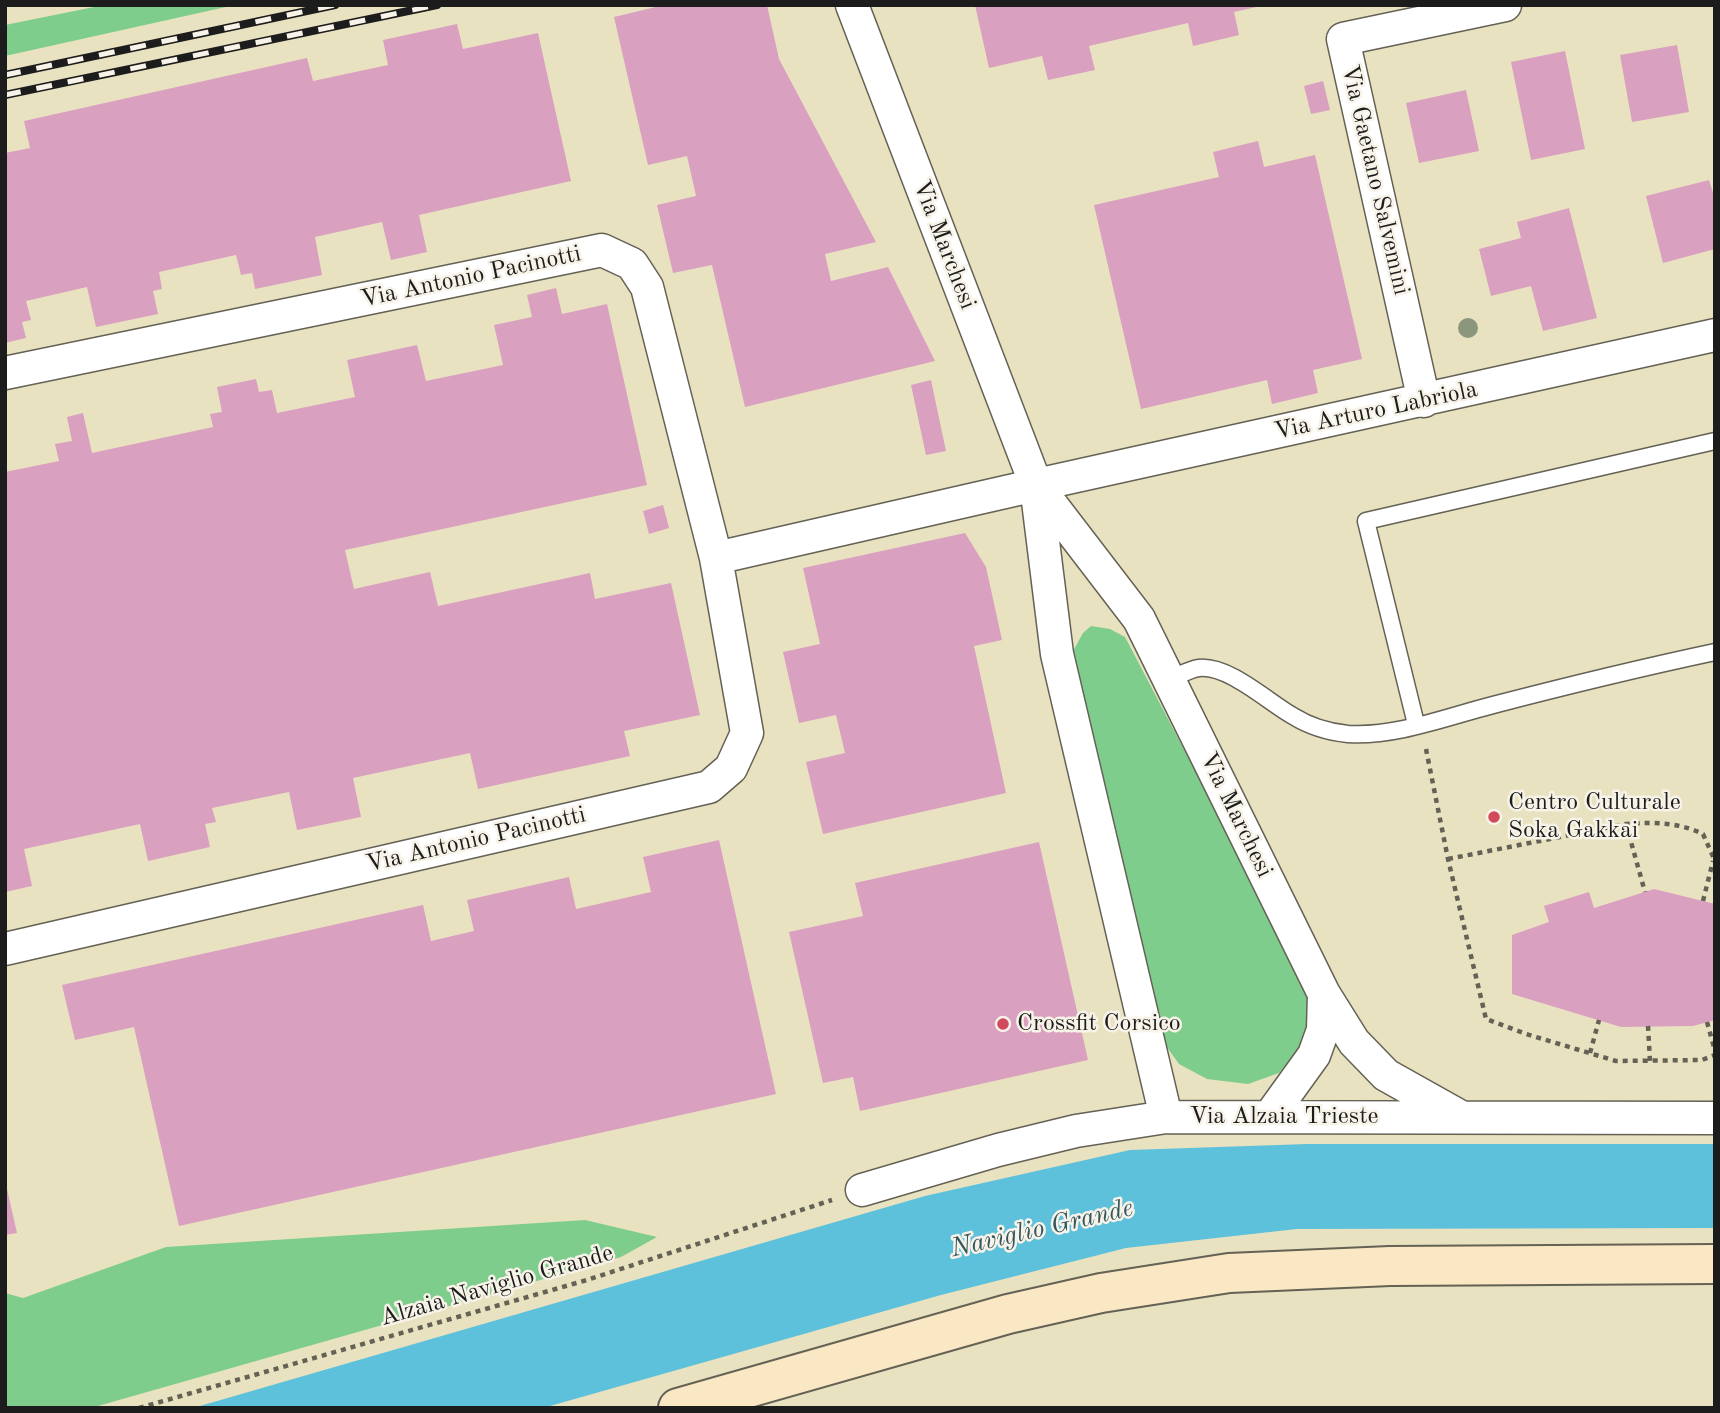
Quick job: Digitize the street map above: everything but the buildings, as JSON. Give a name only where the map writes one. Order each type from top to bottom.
[{"type":"main road","points":[[678,1408],[1008,1314],[1101,1293],[1229,1273],[1390,1266],[1715,1264]]},
{"type":"street","name":"Via Gaetano Salvemini","points":[[1424,401],[1343,39],[1505,5]]},
{"type":"street","name":"Via Marchesi","points":[[854,11],[1036,485],[1057,653],[1166,1117]]},
{"type":"street","name":"Via Antonio Pacinotti","points":[[5,373],[602,250],[632,264],[647,287],[716,558],[747,733],[731,768],[709,787],[5,949]]},
{"type":"street","name":"Via Arturo Labriola","points":[[1036,485],[1715,335]]},
{"type":"street","name":"Via Marchesi","points":[[1036,485],[1139,619],[1324,994],[1354,1042],[1386,1075],[1462,1117]]},
{"type":"street","points":[[716,558],[1036,485]]},
{"type":"street","points":[[1270,1116],[1314,1055],[1323,1030],[1324,994]]},
{"type":"street","name":"Via Alzaia Trieste","points":[[863,1190],[998,1150],[1076,1131],[1166,1117],[1715,1118]]},
{"type":"lane","points":[[1418,725],[1366,521],[1715,441]]},
{"type":"lane","points":[[1170,680],[1199,668],[1220,672],[1292,716],[1317,728],[1347,734],[1384,732],[1418,725],[1570,685],[1715,652]]},
{"type":"path","points":[[1418,725],[1486,1019],[1616,1061],[1702,1060],[1715,1053],[1707,1022]]},
{"type":"path","points":[[1448,859],[1626,824],[1656,822],[1685,826],[1703,834],[1714,861],[1703,901]]},
{"type":"path","points":[[1626,824],[1645,892]]},
{"type":"path","points":[[1590,1053],[1600,1020]]},
{"type":"path","points":[[1648,1026],[1650,1061]]},
{"type":"path","name":"Alzaia Naviglio Grande","points":[[139,1408],[587,1280],[863,1190]]},
{"type":"green space","points":[[104,5],[235,5],[5,56],[5,25]]},
{"type":"green space","points":[[1091,626],[1110,629],[1125,637],[1306,982],[1312,1011],[1300,1047],[1279,1073],[1248,1084],[1207,1079],[1179,1064],[1161,1039],[1072,653],[1083,633]]},
{"type":"green space","points":[[585,1220],[657,1237],[621,1257],[91,1408],[5,1408],[5,1293],[23,1298],[166,1247]]},
{"type":"water","name":"Naviglio Grande","points":[[1307,1144],[1715,1144],[1715,1228],[1297,1229],[1126,1248],[941,1295],[543,1408],[193,1408],[925,1196],[1130,1150]]},
{"type":"railway","points":[[5,75],[335,5]]},
{"type":"railway","points":[[5,95],[437,5]]},
{"type":"place","name":"Centro Culturale Soka Gakkai","points":[[1494,817]]},
{"type":"place","name":"Crossfit Corsico","points":[[1003,1024]]}]
